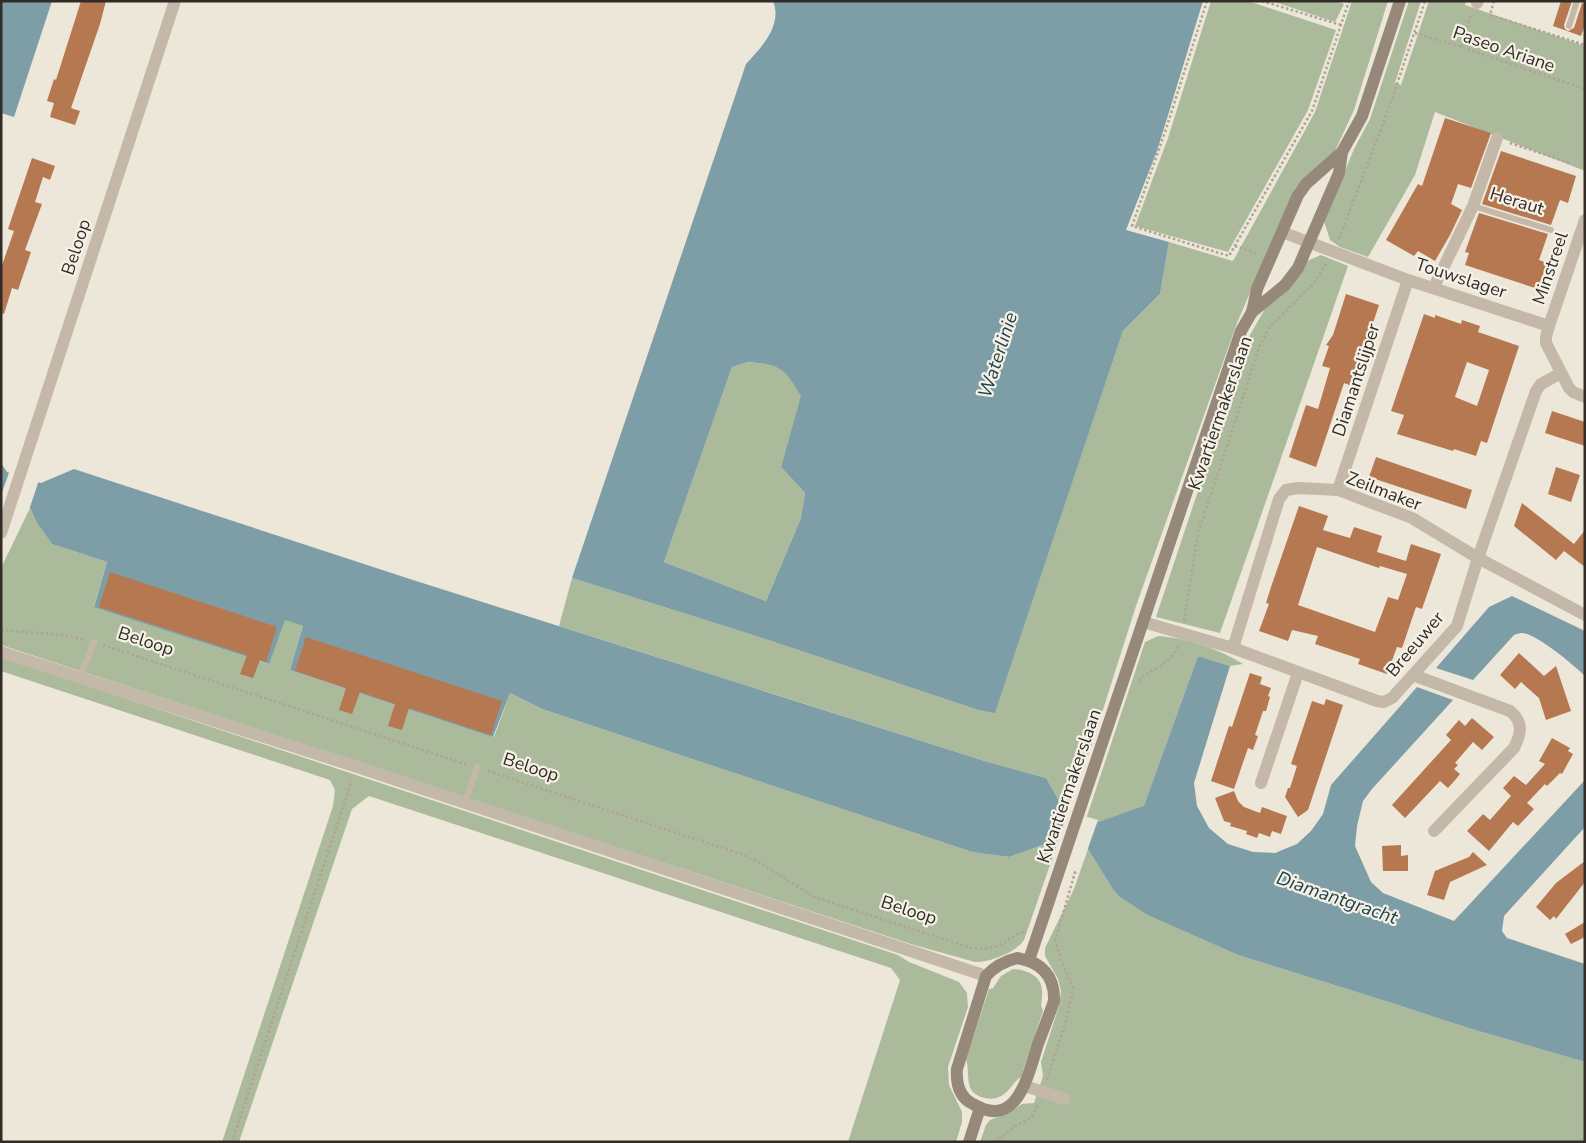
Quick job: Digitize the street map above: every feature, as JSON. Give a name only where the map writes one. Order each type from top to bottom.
[{"type":"main road","name":"Kwartiermakerslaan","points":[[1029,960],[1241,331],[1252,312],[1257,289],[1298,195],[1306,184],[1342,152],[1362,116],[1400,1]]},
{"type":"main road","name":"Kwartiermakerslaan","points":[[1252,312],[1285,285],[1298,268],[1339,173],[1342,152]]},
{"type":"main road","points":[[1017,958],[1029,960],[1041,966],[1052,982],[1054,1001],[1025,1086],[1019,1098],[1007,1107],[990,1111],[980,1108],[964,1097],[959,1090],[956,1080],[957,1069],[986,976],[1002,962],[1017,958]]},
{"type":"main road","points":[[969,1142],[980,1108]]},
{"type":"street","name":"Beloop","points":[[1,533],[175,1]]},
{"type":"street","name":"Heraut","points":[[1434,287],[1473,206],[1497,138]]},
{"type":"street","name":"Minstreel","points":[[1549,326],[1585,220]]},
{"type":"street","name":"Touwslager","points":[[1282,232],[1408,280],[1549,326]]},
{"type":"street","name":"Diamantslijper","points":[[1338,490],[1408,280]]},
{"type":"street","points":[[1549,326],[1546,343],[1561,373],[1569,388],[1573,392],[1585,397]]},
{"type":"street","name":"Breeuwer","points":[[1143,622],[1233,648],[1377,701],[1384,702],[1392,698],[1457,626],[1478,558],[1536,391],[1541,384],[1561,373]]},
{"type":"street","name":"Zeilmaker","points":[[1233,648],[1279,499],[1286,490],[1298,488],[1338,490],[1412,518],[1478,558],[1585,615]]},
{"type":"street","points":[[1,652],[357,767],[986,976]]},
{"type":"street","points":[[1261,783],[1298,673]]},
{"type":"street","points":[[1413,675],[1510,711],[1518,719],[1520,727],[1520,734],[1514,748],[1434,831]]},
{"type":"street","points":[[1025,1086],[1065,1099]]},
{"type":"lane","points":[[1569,26],[1577,1]]},
{"type":"lane","name":"Heraut","points":[[1473,206],[1551,230]]},
{"type":"lane","points":[[80,677],[94,642]]},
{"type":"lane","points":[[466,803],[477,768]]},
{"type":"path","points":[[1207,1],[1165,132],[1132,226],[1230,256],[1312,110],[1349,1]]},
{"type":"path","points":[[1262,1],[1341,25]]},
{"type":"path","name":"Kwartiermakerslaan","points":[[1136,685],[1141,677],[1171,658],[1178,646],[1182,633],[1198,533],[1260,345],[1269,328],[1313,284],[1334,252],[1390,105],[1425,1]]},
{"type":"path","points":[[1494,1],[1490,15],[1585,45]]},
{"type":"path","points":[[1462,46],[1474,5],[1477,2]]},
{"type":"path","name":"Paseo Ariane","points":[[1415,32],[1462,46],[1585,89]]},
{"type":"path","points":[[1497,138],[1570,163]]},
{"type":"path","name":"Beloop","points":[[1,630],[63,635],[94,642],[741,854],[764,865],[814,897],[971,948],[989,949],[1021,933],[1039,934]]},
{"type":"path","points":[[232,1142],[357,767]]},
{"type":"path","name":"Kwartiermakerslaan","points":[[1055,941],[1079,861]]},
{"type":"green space","points":[[1211,1],[1248,1],[1336,30],[1308,110],[1228,252],[1135,226],[1168,138]]},
{"type":"green space","points":[[1272,1],[1335,1],[1344,4],[1335,22]]},
{"type":"green space","points":[[1352,1],[1388,1],[1354,110],[1335,151],[1295,188],[1237,323],[1136,606],[1092,744],[1066,813],[1046,778],[988,762],[559,626],[572,578],[753,635],[978,710],[995,712],[1123,331],[1160,294],[1169,242],[1233,261],[1315,112]]},
{"type":"green space","points":[[1409,1],[1421,1],[1395,83],[1401,85],[1429,1],[1466,1],[1465,5],[1585,46],[1585,171],[1435,112],[1415,175],[1368,257],[1340,247],[1330,240],[1324,221],[1354,149],[1370,119]]},
{"type":"green space","points":[[1321,255],[1348,266],[1220,633],[1156,617],[1250,335],[1266,307],[1307,261]]},
{"type":"green space","points":[[748,362],[768,365],[781,370],[791,379],[802,396],[781,467],[805,493],[801,518],[766,601],[664,562],[732,367]]},
{"type":"green space","points":[[30,508],[37,523],[52,544],[107,562],[94,606],[268,664],[284,619],[303,626],[290,670],[494,737],[510,693],[542,709],[972,852],[1009,857],[1059,839],[1024,940],[1015,949],[1002,956],[975,962],[914,945],[1,645],[1,568]]},
{"type":"green space","points":[[1158,636],[1202,645],[1243,664],[1230,666],[1198,656],[1144,807],[1098,822],[1086,819],[1145,642]]},
{"type":"green space","points":[[1,657],[898,955],[909,962],[959,982],[967,993],[968,1007],[948,1067],[949,1085],[962,1112],[962,1122],[956,1142],[848,1142],[900,980],[891,968],[369,796],[352,809],[239,1142],[222,1142],[333,806],[335,790],[330,780],[1,671]]},
{"type":"green space","points":[[1088,849],[1112,888],[1149,915],[1238,955],[1468,1028],[1585,1062],[1585,1142],[980,1142],[986,1125],[990,1120],[1010,1112],[1022,1104],[1034,1103],[1043,1076],[1041,1062],[1059,1006],[1061,991],[1058,979],[1045,956],[1045,948],[1074,889]]},
{"type":"green space","points":[[1013,969],[1030,973],[1041,983],[1041,1005],[1043,1011],[1021,1077],[1002,1095],[988,1099],[978,1096],[970,1087],[966,1059],[989,989],[993,988],[1001,976]]},
{"type":"water","points":[[1,1],[52,1],[14,117],[1,113]]},
{"type":"water","name":"Waterlinie","points":[[773,1],[1203,1],[1157,151],[1126,230],[1169,242],[1160,294],[1123,331],[995,713],[978,710],[753,635],[572,578],[746,64],[769,36],[775,19]],"holes":[[[748,362],[768,365],[780,370],[790,379],[801,396],[781,467],[805,493],[801,518],[766,601],[664,562],[732,367]]]},
{"type":"water","name":"Diamantgracht","points":[[1,463],[7,472],[41,483],[74,469],[413,580],[988,762],[1046,778],[1066,813],[1098,822],[1144,806],[1198,656],[1230,666],[1194,783],[1197,806],[1209,828],[1228,844],[1253,852],[1275,853],[1297,844],[1311,831],[1323,814],[1331,785],[1417,687],[1453,700],[1363,801],[1357,826],[1355,846],[1371,882],[1383,893],[1454,921],[1585,780],[1585,827],[1504,916],[1502,931],[1507,938],[1585,964],[1585,1062],[1468,1028],[1238,955],[1148,915],[1120,897],[1112,888],[1088,849],[1059,839],[1009,857],[972,852],[542,709],[510,693],[493,737],[290,670],[303,626],[285,620],[269,664],[94,607],[107,562],[52,544],[37,523],[30,508],[1,499]]},
{"type":"water","points":[[1512,596],[1585,631],[1585,676],[1545,644],[1528,634],[1522,633],[1514,635],[1473,680],[1436,668],[1489,607]]},
{"type":"pier","points":[[10,470],[39,480],[29,510],[1,502],[1,495]]},
{"type":"pier","points":[[1068,811],[1098,820],[1087,851],[1057,842]]},
{"type":"building","points":[[81,1],[106,1],[71,108],[80,111],[75,125],[50,117],[54,103],[47,101],[54,79],[56,80]]},
{"type":"building","points":[[1561,1],[1572,1],[1564,25],[1568,31],[1574,28],[1582,3],[1585,4],[1585,25],[1581,36],[1553,26]]},
{"type":"building","points":[[1445,118],[1491,133],[1471,188],[1458,184],[1451,204],[1462,210],[1435,261],[1418,251],[1414,256],[1386,240],[1418,184],[1422,186]]},
{"type":"building","points":[[1501,151],[1576,176],[1568,203],[1560,200],[1551,225],[1482,204]]},
{"type":"building","points":[[32,158],[55,166],[50,180],[43,177],[35,202],[42,204],[25,250],[31,252],[18,290],[12,288],[4,314],[1,313],[1,268],[14,231],[8,229]]},
{"type":"building","points":[[1479,213],[1548,234],[1539,260],[1547,263],[1538,289],[1465,265],[1469,253],[1465,252]]},
{"type":"building","points":[[1346,294],[1379,305],[1352,386],[1344,383],[1316,467],[1289,457],[1306,405],[1318,409],[1330,368],[1322,366],[1329,346],[1326,345],[1333,335]]},
{"type":"building","points":[[1424,314],[1435,318],[1435,315],[1461,324],[1462,320],[1480,326],[1478,332],[1519,346],[1487,443],[1481,441],[1476,456],[1397,434],[1404,415],[1391,411]],"holes":[[[1467,362],[1489,370],[1477,406],[1455,397]]]},
{"type":"building","points":[[1552,411],[1585,422],[1585,446],[1545,433]]},
{"type":"building","points":[[1376,457],[1472,490],[1466,509],[1369,477]]},
{"type":"building","points":[[1556,467],[1580,475],[1571,502],[1548,494]]},
{"type":"building","points":[[1522,503],[1574,544],[1585,530],[1585,567],[1564,551],[1556,560],[1514,526]]},
{"type":"building","points":[[1299,506],[1328,516],[1323,530],[1350,538],[1354,527],[1382,536],[1377,552],[1406,561],[1411,544],[1441,554],[1422,609],[1416,607],[1402,648],[1397,647],[1387,674],[1358,664],[1360,659],[1315,644],[1318,636],[1292,630],[1288,641],[1259,631],[1269,604],[1266,603]],"holes":[[[1317,547],[1379,568],[1380,566],[1407,574],[1398,600],[1388,597],[1375,632],[1298,605]]]},
{"type":"building","points":[[110,572],[277,627],[266,662],[260,660],[253,678],[240,674],[247,655],[99,607]]},
{"type":"building","points":[[306,637],[502,701],[491,735],[409,708],[402,730],[388,726],[395,704],[360,692],[352,714],[339,710],[346,688],[295,671]]},
{"type":"building","points":[[1519,653],[1544,676],[1556,666],[1571,711],[1546,720],[1539,698],[1521,682],[1515,689],[1500,675]]},
{"type":"building","points":[[1250,673],[1262,677],[1260,684],[1271,688],[1268,696],[1270,697],[1255,735],[1258,736],[1253,750],[1248,748],[1234,789],[1211,781],[1229,726],[1232,727]]},
{"type":"building","points":[[1326,699],[1343,705],[1308,810],[1298,817],[1285,797],[1297,766],[1291,764],[1312,701],[1324,705]]},
{"type":"building","points":[[1472,718],[1494,737],[1482,750],[1473,742],[1455,763],[1458,765],[1454,769],[1460,774],[1448,788],[1440,781],[1405,818],[1392,805],[1451,740],[1446,735],[1459,720],[1465,726]]},
{"type":"building","points":[[1552,738],[1570,748],[1568,751],[1573,754],[1562,774],[1560,773],[1547,786],[1545,784],[1527,803],[1534,809],[1518,826],[1513,822],[1489,851],[1467,831],[1483,814],[1490,820],[1511,796],[1503,788],[1514,776],[1526,785],[1545,764],[1539,761]]},
{"type":"building","points":[[1234,791],[1238,801],[1244,807],[1260,813],[1262,807],[1287,816],[1281,834],[1272,831],[1270,837],[1259,833],[1257,838],[1246,834],[1247,831],[1230,826],[1231,823],[1224,821],[1215,798]]},
{"type":"building","points":[[1401,845],[1401,856],[1408,855],[1408,871],[1383,871],[1382,846]]},
{"type":"building","points":[[1473,852],[1487,865],[1450,882],[1444,900],[1427,895],[1435,871],[1469,857]]},
{"type":"building","points":[[1585,861],[1585,882],[1556,919],[1554,916],[1550,920],[1536,907],[1556,883]]},
{"type":"building","points":[[1585,922],[1585,937],[1571,944],[1565,934]]}]
